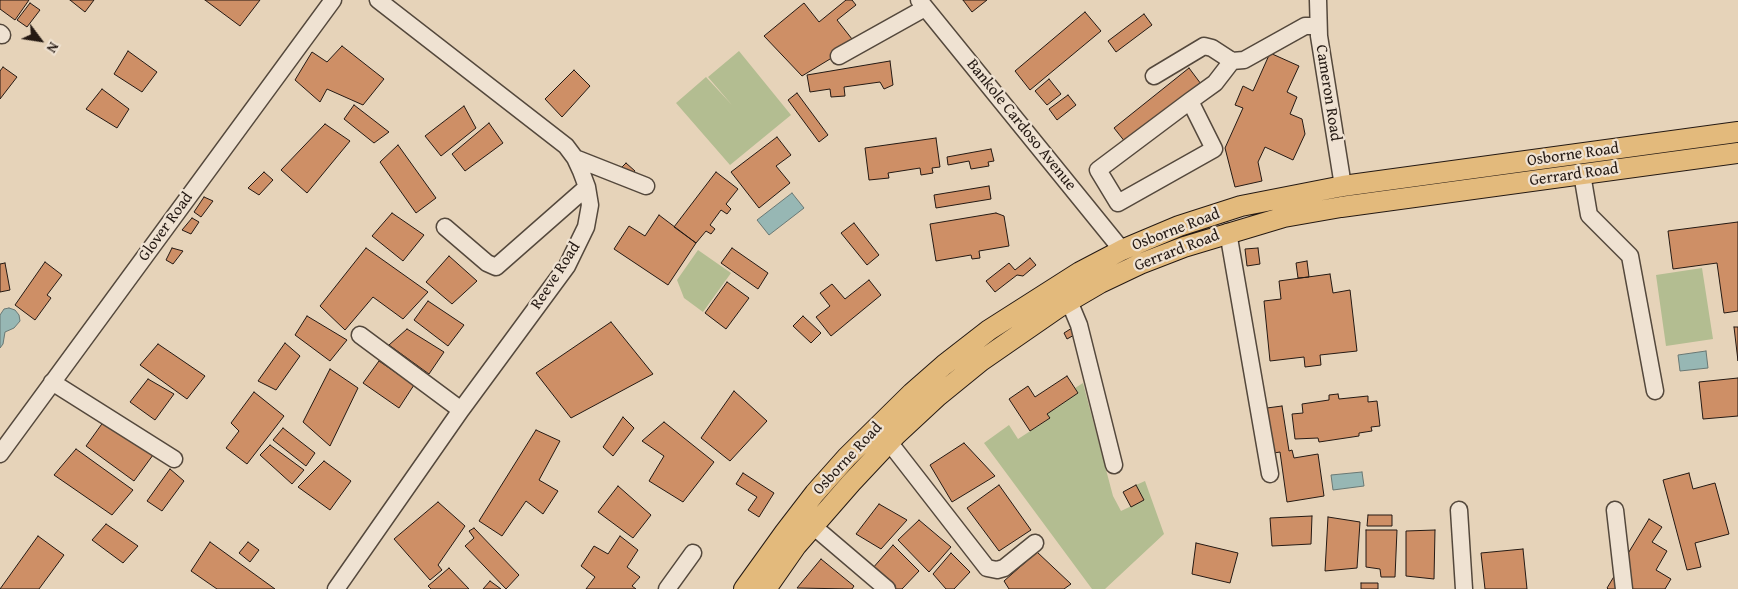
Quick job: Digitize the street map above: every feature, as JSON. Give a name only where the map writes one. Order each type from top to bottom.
[{"type":"main road","name":"Osborne Road","points":[[744,589],[784,532],[815,493],[881,422],[944,365],[989,330],[1080,272],[1122,250],[1178,226],[1241,206],[1343,186],[1738,132]]},
{"type":"main road","name":"Gerrard Road","points":[[766,589],[796,546],[851,482],[938,396],[980,361],[1069,301],[1140,264],[1228,232],[1284,217],[1342,207],[1738,153]]},
{"type":"street","name":"Glover Road","points":[[0,454],[333,0]]},
{"type":"street","name":"Reeve Road","points":[[336,589],[461,410],[567,266],[586,227],[590,204],[587,188],[574,158],[566,146],[378,0]]},
{"type":"street","name":"Cameron Road","points":[[1318,0],[1318,26],[1343,186]]},
{"type":"street","points":[[839,56],[922,4]]},
{"type":"street","name":"Bankole Cardoso Avenue","points":[[922,4],[1122,250]]},
{"type":"street","points":[[1154,76],[1204,46],[1212,48],[1232,61],[1244,60],[1305,26],[1318,26]]},
{"type":"street","points":[[1190,101],[1214,149],[1118,203],[1098,170],[1190,101],[1215,83],[1232,61]]},
{"type":"street","points":[[574,158],[646,186]]},
{"type":"street","points":[[1582,174],[1590,216],[1630,256],[1654,391]]},
{"type":"street","points":[[445,227],[487,263],[496,267],[587,188]]},
{"type":"street","points":[[1228,232],[1270,474]]},
{"type":"street","points":[[1069,301],[1079,325],[1114,464]]},
{"type":"street","points":[[360,335],[461,410]]},
{"type":"street","points":[[52,382],[174,459]]},
{"type":"street","points":[[890,442],[987,568],[997,570],[1004,568],[1035,543]]},
{"type":"street","points":[[1459,510],[1464,589]]},
{"type":"street","points":[[1615,510],[1624,589]]},
{"type":"street","points":[[813,526],[887,589]]},
{"type":"street","points":[[667,589],[693,553]]},
{"type":"green space","points":[[739,51],[791,115],[730,165],[676,103],[706,77],[732,105],[708,77]]},
{"type":"green space","points":[[698,250],[731,273],[703,312],[684,298],[677,280]]},
{"type":"green space","points":[[1702,268],[1713,339],[1666,346],[1656,275]]},
{"type":"green space","points":[[1083,383],[1113,496],[1121,511],[1144,500],[1136,485],[1145,481],[1164,534],[1105,589],[1092,589],[984,443],[1009,425],[1018,439],[1049,419],[1047,414],[1078,393],[1075,388]]},
{"type":"water","points":[[792,193],[804,208],[769,235],[757,220]]},
{"type":"water","points":[[4,309],[15,310],[19,315],[20,321],[14,328],[5,332],[3,344],[0,348],[0,315]]},
{"type":"water","points":[[1706,351],[1708,368],[1680,371],[1678,355]]},
{"type":"water","points":[[1362,472],[1364,486],[1333,490],[1331,475]]},
{"type":"building","points":[[0,0],[29,0],[15,20],[0,9]]},
{"type":"building","points":[[70,0],[94,0],[85,12]]},
{"type":"building","points":[[205,0],[260,0],[240,26]]},
{"type":"building","points":[[846,0],[852,0],[856,5],[837,20],[852,39],[831,55],[835,56],[802,76],[764,36],[804,3],[819,22]]},
{"type":"building","points":[[963,0],[987,0],[972,12]]},
{"type":"building","points":[[30,3],[40,10],[27,27],[17,20]]},
{"type":"building","points":[[1085,12],[1101,31],[1030,90],[1015,71]]},
{"type":"building","points":[[1144,14],[1152,25],[1116,52],[1108,41]]},
{"type":"building","points":[[342,46],[384,79],[363,105],[327,89],[320,102],[295,80],[312,52],[327,62]]},
{"type":"building","points":[[128,51],[157,72],[142,92],[114,74]]},
{"type":"building","points":[[1270,53],[1299,66],[1287,92],[1297,97],[1290,114],[1302,119],[1305,134],[1293,160],[1265,147],[1258,162],[1262,181],[1235,187],[1225,148],[1243,108],[1235,105],[1243,86],[1253,91]]},
{"type":"building","points":[[890,61],[893,85],[884,89],[880,82],[844,87],[845,96],[831,97],[830,89],[810,92],[807,75]]},
{"type":"building","points":[[3,67],[17,77],[0,99],[0,71]]},
{"type":"building","points":[[1189,68],[1201,84],[1126,143],[1114,128]]},
{"type":"building","points":[[574,70],[590,86],[562,117],[545,99]]},
{"type":"building","points":[[1049,79],[1061,94],[1047,105],[1035,91]]},
{"type":"building","points":[[102,89],[129,109],[117,128],[86,109]]},
{"type":"building","points":[[797,93],[828,135],[819,142],[788,100]]},
{"type":"building","points":[[1068,95],[1076,105],[1057,120],[1049,109]]},
{"type":"building","points":[[354,105],[389,132],[374,143],[344,119]]},
{"type":"building","points":[[464,106],[476,128],[441,156],[425,136]]},
{"type":"building","points":[[489,123],[503,143],[465,171],[452,154]]},
{"type":"building","points":[[325,124],[350,141],[307,193],[281,170]]},
{"type":"building","points":[[777,137],[791,155],[776,166],[790,183],[759,208],[731,172]]},
{"type":"building","points":[[936,138],[940,167],[932,168],[933,173],[921,175],[920,168],[888,173],[889,178],[869,180],[865,148]]},
{"type":"building","points":[[398,145],[436,198],[416,213],[380,162]]},
{"type":"building","points":[[991,149],[994,161],[988,162],[989,166],[971,169],[969,161],[948,165],[947,157]]},
{"type":"building","points":[[626,163],[635,171],[630,177],[621,168]]},
{"type":"building","points":[[264,172],[273,180],[259,195],[248,188]]},
{"type":"building","points":[[716,172],[738,189],[726,204],[731,209],[727,214],[721,210],[710,225],[715,229],[711,234],[706,231],[696,243],[674,227]]},
{"type":"building","points":[[989,186],[991,199],[936,208],[934,195]]},
{"type":"building","points":[[204,197],[213,201],[201,217],[194,212]]},
{"type":"building","points":[[392,213],[424,235],[403,261],[372,236]]},
{"type":"building","points":[[996,213],[1004,216],[1009,246],[979,251],[980,258],[972,259],[971,255],[936,261],[930,224]]},
{"type":"building","points":[[659,215],[696,243],[668,285],[614,249],[629,226],[645,236]]},
{"type":"building","points":[[192,218],[199,222],[191,234],[182,230]]},
{"type":"building","points":[[1738,222],[1738,311],[1724,313],[1717,263],[1673,269],[1668,231]]},
{"type":"building","points":[[854,223],[879,255],[867,265],[841,233]]},
{"type":"building","points":[[172,248],[183,251],[173,264],[166,260]]},
{"type":"building","points":[[366,248],[428,292],[403,319],[373,297],[345,330],[320,306]]},
{"type":"building","points":[[732,248],[768,273],[758,289],[721,263]]},
{"type":"building","points":[[1258,248],[1260,264],[1247,266],[1245,249]]},
{"type":"building","points":[[449,256],[477,281],[452,304],[426,282]]},
{"type":"building","points":[[1030,258],[1036,265],[1023,276],[1017,275],[995,292],[986,281],[1009,263],[1015,270]]},
{"type":"building","points":[[1307,261],[1309,277],[1298,278],[1296,263]]},
{"type":"building","points":[[45,262],[62,275],[47,295],[51,298],[35,320],[15,305]]},
{"type":"building","points":[[5,263],[10,290],[0,292],[0,264]]},
{"type":"building","points":[[1330,274],[1333,293],[1350,290],[1357,351],[1320,355],[1321,365],[1305,367],[1304,357],[1270,361],[1264,301],[1281,299],[1279,281]]},
{"type":"building","points":[[869,280],[881,295],[831,336],[816,317],[830,306],[820,293],[832,284],[845,299]]},
{"type":"building","points":[[727,282],[749,298],[726,329],[705,313]]},
{"type":"building","points":[[428,301],[464,325],[448,346],[414,320]]},
{"type":"building","points":[[307,316],[347,340],[330,361],[295,335]]},
{"type":"building","points":[[803,316],[821,333],[811,343],[793,326]]},
{"type":"building","points":[[611,322],[653,374],[571,418],[536,373]]},
{"type":"building","points":[[1734,327],[1738,327],[1738,361]]},
{"type":"building","points":[[1072,328],[1076,334],[1067,339],[1064,333]]},
{"type":"building","points":[[407,329],[444,352],[429,374],[389,345]]},
{"type":"building","points":[[285,343],[300,356],[276,390],[258,381]]},
{"type":"building","points":[[158,344],[205,376],[187,399],[140,365]]},
{"type":"building","points":[[379,361],[414,385],[399,408],[363,383]]},
{"type":"building","points":[[330,369],[358,388],[330,446],[303,422]]},
{"type":"building","points":[[1067,376],[1078,393],[1047,414],[1050,418],[1030,431],[1009,399],[1028,386],[1035,397]]},
{"type":"building","points":[[1738,378],[1738,416],[1703,419],[1699,382]]},
{"type":"building","points":[[148,379],[174,394],[155,420],[130,402]]},
{"type":"building","points":[[734,391],[767,421],[730,461],[701,438]]},
{"type":"building","points":[[254,392],[284,416],[247,464],[226,448],[239,431],[231,423]]},
{"type":"building","points":[[1338,394],[1339,399],[1368,396],[1368,402],[1377,401],[1380,426],[1371,427],[1372,431],[1359,433],[1359,436],[1319,442],[1318,438],[1295,439],[1292,414],[1303,413],[1302,404],[1329,400],[1329,395]]},
{"type":"building","points":[[1282,406],[1289,451],[1292,450],[1294,458],[1318,454],[1324,496],[1287,502],[1280,452],[1274,453],[1267,408]]},
{"type":"building","points":[[623,417],[634,428],[613,456],[603,447]]},
{"type":"building","points":[[104,421],[153,455],[134,481],[86,446]]},
{"type":"building","points":[[664,422],[714,462],[683,502],[649,481],[664,456],[642,441]]},
{"type":"building","points":[[283,428],[315,453],[306,466],[273,440]]},
{"type":"building","points":[[536,430],[560,441],[539,480],[558,491],[543,514],[526,501],[502,536],[479,521]]},
{"type":"building","points":[[964,443],[995,476],[952,502],[930,465]]},
{"type":"building","points":[[270,445],[304,470],[292,484],[260,455]]},
{"type":"building","points":[[76,449],[133,490],[112,515],[54,475]]},
{"type":"building","points":[[324,461],[351,481],[330,510],[298,487]]},
{"type":"building","points":[[170,469],[184,481],[162,511],[147,501]]},
{"type":"building","points":[[743,473],[774,493],[759,517],[748,510],[757,497],[736,484]]},
{"type":"building","points":[[1689,473],[1693,489],[1715,483],[1729,534],[1695,543],[1701,567],[1687,570],[1663,480]]},
{"type":"building","points":[[999,485],[1031,530],[999,551],[967,508]]},
{"type":"building","points":[[1136,485],[1144,500],[1131,507],[1123,492]]},
{"type":"building","points":[[618,486],[651,515],[633,538],[598,512]]},
{"type":"building","points":[[438,502],[465,526],[438,565],[442,570],[430,580],[394,539]]},
{"type":"building","points":[[879,504],[907,520],[881,549],[856,534]]},
{"type":"building","points":[[1368,515],[1392,515],[1392,526],[1367,526]]},
{"type":"building","points":[[1312,516],[1311,544],[1272,546],[1270,518]]},
{"type":"building","points":[[1328,517],[1360,522],[1357,568],[1325,571]]},
{"type":"building","points":[[1649,519],[1662,527],[1652,542],[1667,551],[1656,570],[1671,579],[1665,589],[1608,589],[1607,588]]},
{"type":"building","points":[[919,520],[951,547],[929,572],[898,540]]},
{"type":"building","points":[[106,524],[138,546],[123,563],[92,540]]},
{"type":"building","points":[[474,528],[519,575],[506,589],[465,546],[474,538],[469,531]]},
{"type":"building","points":[[1366,530],[1397,530],[1395,577],[1381,577],[1380,569],[1366,567]]},
{"type":"building","points":[[1435,530],[1434,579],[1406,576],[1406,531]]},
{"type":"building","points":[[38,536],[64,555],[39,589],[0,589]]},
{"type":"building","points":[[620,536],[638,550],[627,567],[640,577],[632,586],[636,589],[586,589],[595,577],[581,566],[594,546],[608,554]]},
{"type":"building","points":[[210,542],[275,589],[217,589],[191,571]]},
{"type":"building","points":[[248,542],[259,550],[250,562],[239,553]]},
{"type":"building","points":[[1196,543],[1238,553],[1230,583],[1192,574]]},
{"type":"building","points":[[893,545],[919,571],[902,589],[893,589],[872,569]]},
{"type":"building","points":[[1523,549],[1527,589],[1485,589],[1481,553]]},
{"type":"building","points":[[1037,552],[1071,584],[1064,589],[1009,589],[1004,581]]},
{"type":"building","points":[[951,553],[970,572],[954,589],[946,589],[933,574]]},
{"type":"building","points":[[821,559],[854,586],[852,589],[797,588]]},
{"type":"building","points":[[449,568],[469,589],[431,589],[428,586]]},
{"type":"building","points":[[490,581],[501,589],[483,589]]},
{"type":"building","points":[[1361,583],[1378,583],[1378,589],[1361,589]]}]
